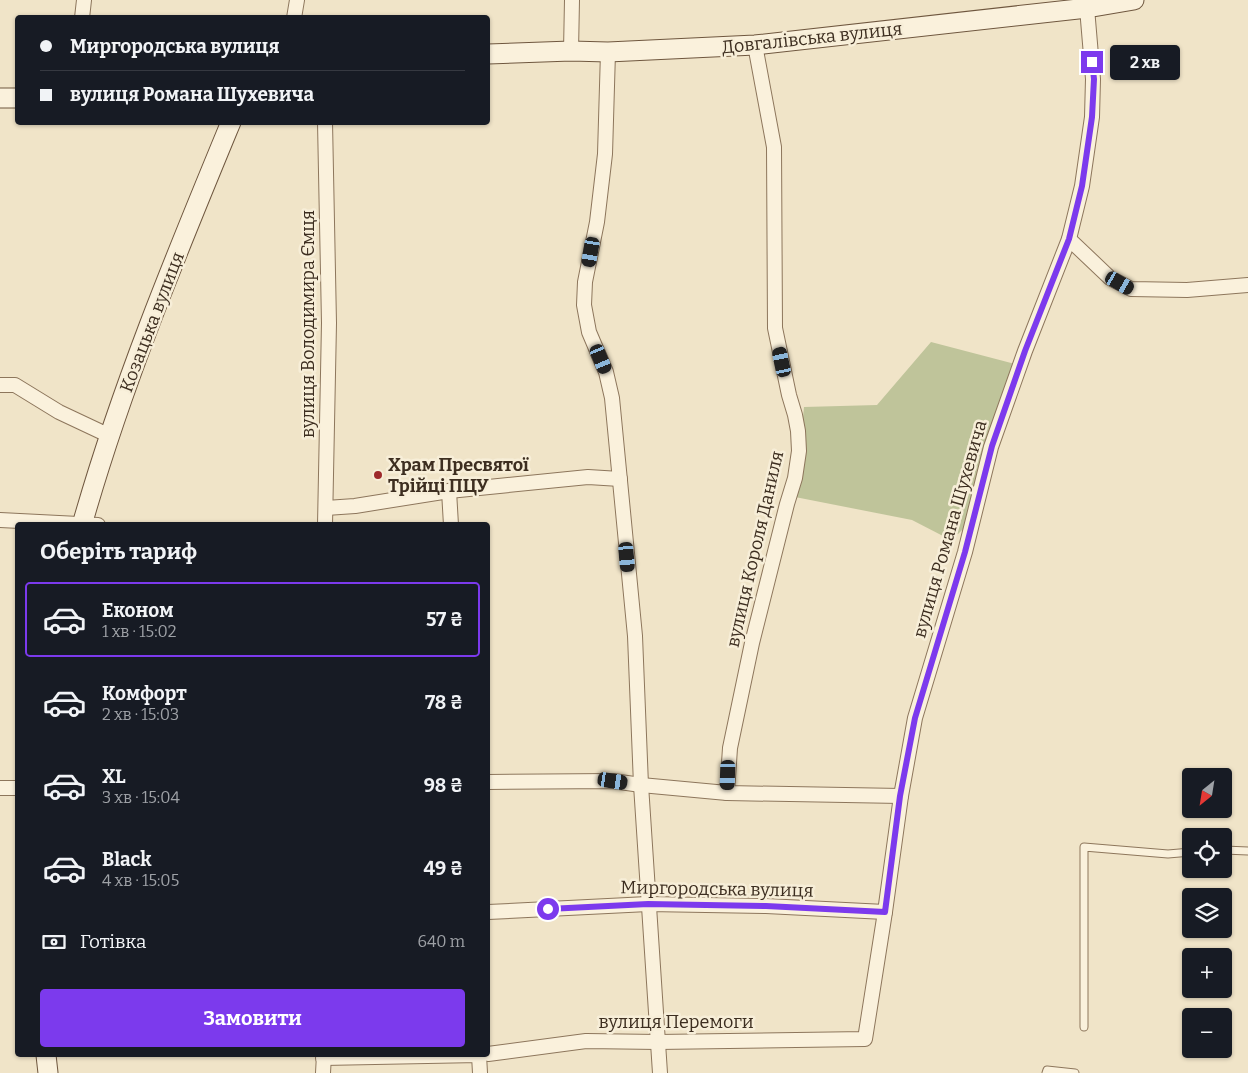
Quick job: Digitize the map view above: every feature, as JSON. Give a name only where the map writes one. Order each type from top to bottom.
[{"type":"street","points":[[82,15],[84,0]]},
{"type":"street","points":[[294,15],[297,0]]},
{"type":"street","points":[[571,51],[572,0]]},
{"type":"street","name":"Довгалівська вулиця","points":[[490,54],[571,51],[608,52],[755,45],[1087,8],[1134,0]]},
{"type":"street","name":"вулиця Романа Шухевича","points":[[865,1039],[885,912],[900,796],[915,718],[965,552],[992,446],[1025,351],[1069,239],[1082,186],[1092,117],[1094,79],[1087,8]]},
{"type":"street","name":"вулиця Короля Даниля","points":[[727,793],[730,748],[752,643],[795,478],[799,451],[797,423],[789,396],[775,328],[774,146],[755,45]]},
{"type":"street","points":[[608,52],[605,154],[584,305],[589,332],[606,372],[612,398],[620,478],[634,636],[648,904],[660,1073]]},
{"type":"street","points":[[0,98],[15,98]]},
{"type":"street","name":"Козацька вулиця","points":[[88,522],[110,436],[140,351],[229,125]]},
{"type":"street","name":"вулиця Володимира Ємця","points":[[325,125],[329,323],[325,522]]},
{"type":"street","points":[[1069,239],[1110,278],[1131,289],[1187,290],[1248,285]]},
{"type":"street","points":[[0,385],[15,385],[59,412],[110,436]]},
{"type":"street","points":[[326,508],[355,506],[449,490],[588,477],[620,478]]},
{"type":"street","points":[[449,490],[451,522]]},
{"type":"street","points":[[0,520],[44,522]]},
{"type":"street","points":[[490,782],[613,781],[727,793],[900,796]]},
{"type":"street","points":[[0,788],[15,788]]},
{"type":"street","name":"Миргородська вулиця","points":[[490,912],[648,904],[766,906],[885,912]]},
{"type":"street","name":"вулиця Перемоги","points":[[490,1054],[586,1041],[658,1042],[865,1039]]},
{"type":"street","points":[[46,1057],[48,1073]]},
{"type":"street","points":[[323,1073],[324,1057]]},
{"type":"street","points":[[479,1057],[480,1073]]},
{"type":"lane","points":[[1084,1027],[1084,847],[1168,854],[1182,853]]},
{"type":"lane","points":[[1232,850],[1248,851]]},
{"type":"lane","points":[[1046,1073],[1047,1070],[1075,1073]]},
{"type":"green space","points":[[931,342],[1015,364],[965,527],[958,534],[943,536],[912,520],[795,497],[804,407],[877,405]]},
{"type":"place","name":"Храм Пресвятої Трійці ПЦУ","points":[[378,475]]},
{"type":"route","points":[[548,909],[648,904],[766,906],[885,912],[900,796],[915,718],[965,552],[992,446],[1025,351],[1069,239],[1082,186],[1092,117],[1094,79],[1092,62]]}]
